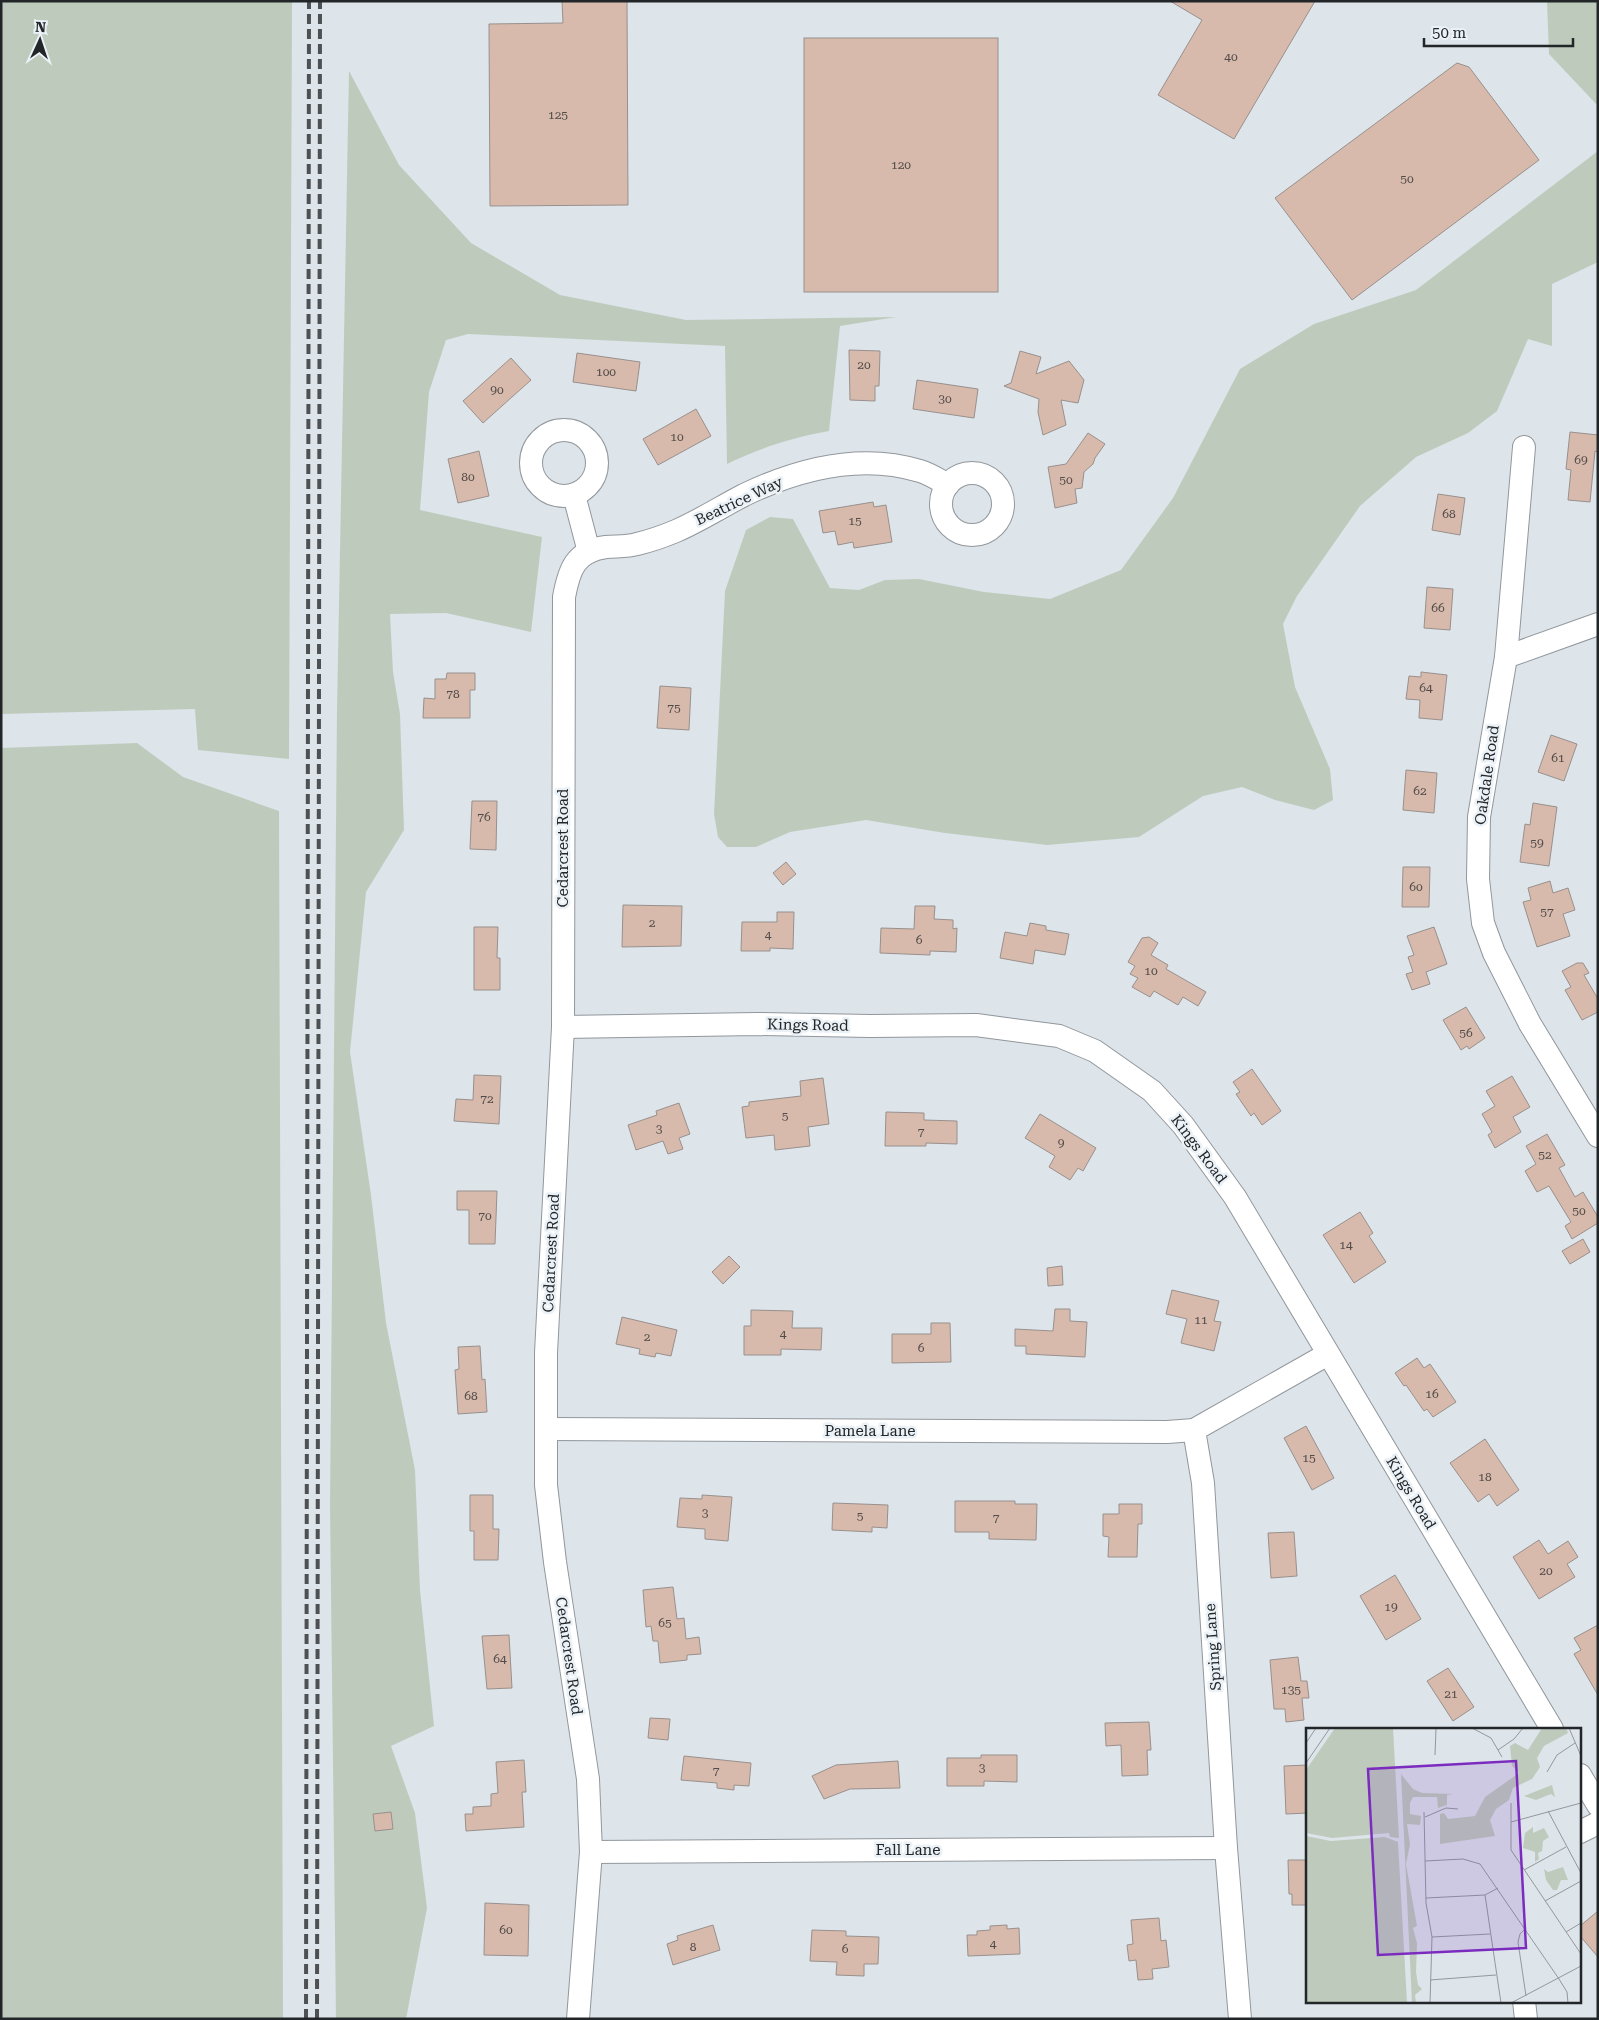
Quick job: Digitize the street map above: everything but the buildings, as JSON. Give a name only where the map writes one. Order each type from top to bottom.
[{"type":"street","name":"Oakdale Road","points":[[1524,447],[1506,657],[1479,817],[1478,879],[1484,923],[1494,953],[1530,1024],[1598,1136]]},
{"type":"street","name":"Beatrice Way","points":[[589,552],[604,547],[635,545],[655,539],[677,530],[771,482],[818,469],[848,464],[886,464],[921,471],[948,484]]},
{"type":"street","points":[[574,495],[589,552]]},
{"type":"street","name":"Cedarcrest Road","points":[[578,2019],[591,1852],[588,1779],[555,1562],[546,1485],[546,1353],[563,1027],[564,597],[568,574],[577,560],[589,552]]},
{"type":"street","points":[[1506,657],[1598,624]]},
{"type":"street","name":"Kings Road","points":[[563,1027],[758,1024],[976,1025],[1059,1036],[1096,1051],[1152,1090],[1183,1125],[1235,1197],[1551,1728]]},
{"type":"street","points":[[1194,1430],[1328,1354]]},
{"type":"street","name":"Pamela Lane","points":[[547,1429],[1147,1432],[1194,1430]]},
{"type":"street","name":"Spring Lane","points":[[1194,1430],[1203,1483],[1226,1848],[1240,2019]]},
{"type":"street","points":[[1582,1778],[1598,1805]]},
{"type":"street","points":[[1582,1831],[1598,1823]]},
{"type":"street","name":"Fall Lane","points":[[591,1852],[1226,1848]]},
{"type":"street","points":[[1524,2002],[1526,2019]]},
{"type":"green space","points":[[1,1],[292,1],[289,759],[198,750],[195,709],[1,714]]},
{"type":"green space","points":[[1547,1],[1598,1],[1598,106],[1549,54]]},
{"type":"green space","points":[[349,71],[399,165],[471,243],[560,295],[686,320],[896,317],[840,326],[829,431],[777,444],[727,464],[725,346],[468,334],[446,340],[429,392],[420,510],[542,537],[531,632],[446,613],[390,614],[393,672],[400,714],[404,830],[366,892],[350,1052],[371,1195],[386,1323],[415,1470],[420,1590],[434,1726],[391,1746],[415,1813],[427,1908],[406,2019],[336,2019],[330,1506],[337,711]]},
{"type":"green space","points":[[1598,151],[1598,262],[1552,284],[1552,346],[1528,339],[1497,411],[1468,433],[1416,457],[1360,506],[1297,596],[1283,624],[1295,687],[1330,769],[1333,800],[1314,810],[1275,800],[1242,787],[1203,796],[1139,837],[1047,845],[945,833],[866,820],[790,832],[756,847],[727,847],[718,837],[714,814],[725,591],[746,530],[770,517],[793,519],[830,588],[859,590],[885,580],[919,579],[984,592],[1050,599],[1121,570],[1173,498],[1240,369],[1314,324],[1416,290]]},
{"type":"green space","points":[[137,743],[183,777],[279,811],[283,2019],[1,2019],[1,748]]},
{"type":"railway","points":[[306,2019],[309,1]]},
{"type":"railway","points":[[317,2019],[320,1]]}]
